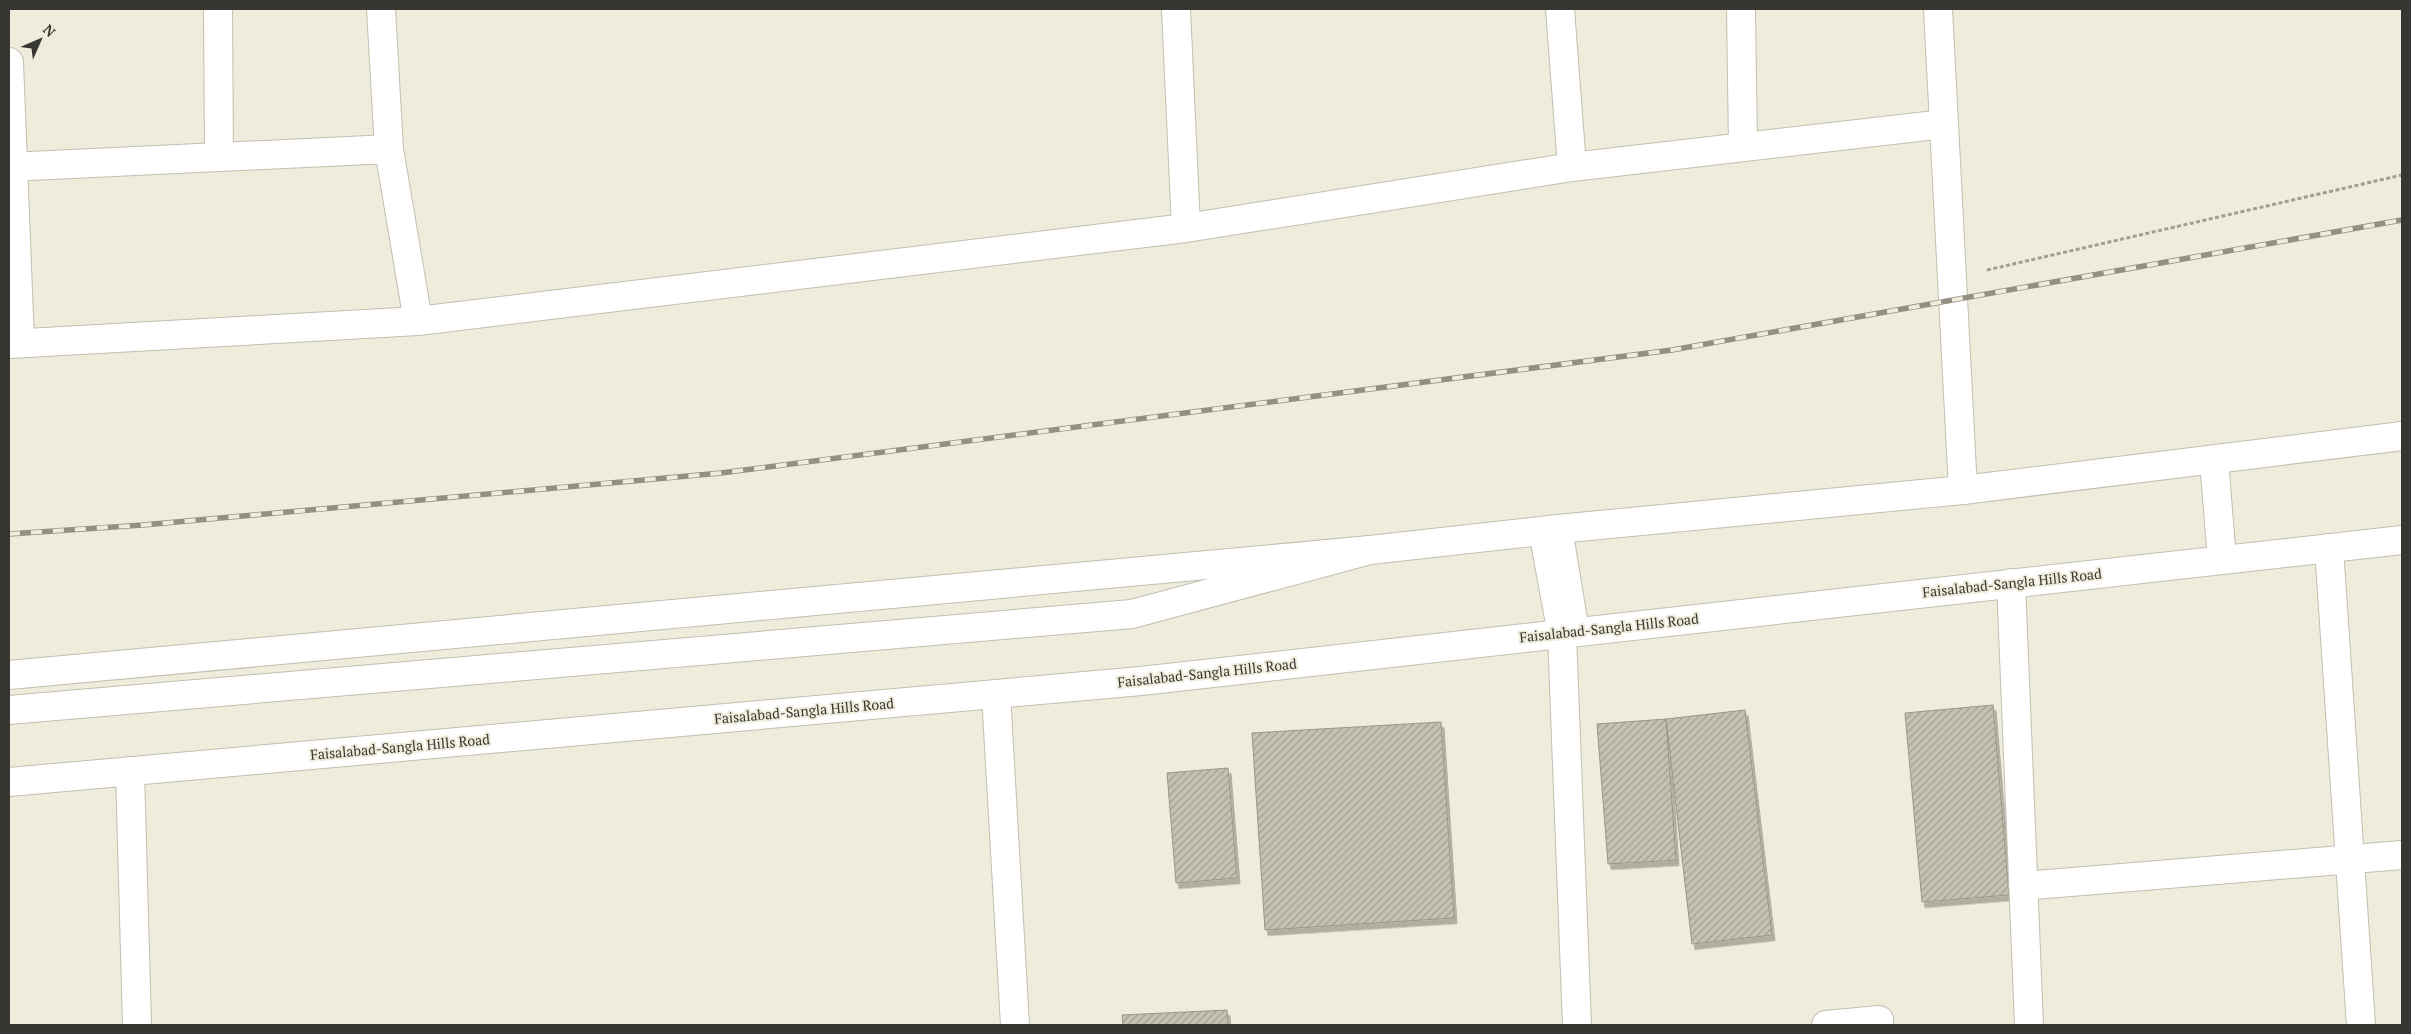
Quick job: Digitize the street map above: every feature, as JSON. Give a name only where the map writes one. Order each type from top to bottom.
[{"type":"street","points":[[218,9],[219,157]]},
{"type":"street","points":[[381,9],[389,149],[418,321]]},
{"type":"street","points":[[1176,9],[1186,228]]},
{"type":"street","points":[[1560,9],[1572,167]]},
{"type":"street","points":[[1741,9],[1744,147]]},
{"type":"street","points":[[1938,9],[1963,490]]},
{"type":"street","points":[[9,62],[15,343],[418,321],[1186,228],[1572,167],[1944,124]]},
{"type":"street","points":[[11,166],[389,149]]},
{"type":"street","points":[[9,676],[1370,550],[1550,530],[1963,490],[2402,436]]},
{"type":"street","points":[[2214,460],[2222,560]]},
{"type":"street","points":[[1550,530],[1568,633],[1577,1025]]},
{"type":"street","name":"Faisalabad-Sangla Hills Road","points":[[9,782],[1141,681],[2402,540]]},
{"type":"street","points":[[2329,548],[2361,1025]]},
{"type":"street","points":[[9,710],[1132,614],[1370,550]]},
{"type":"street","points":[[2011,584],[2029,1025]]},
{"type":"street","points":[[996,694],[1015,1025]]},
{"type":"street","points":[[130,771],[137,1025]]},
{"type":"street","points":[[2023,886],[2402,855]]},
{"type":"street","points":[[1826,1025],[1879,1020],[1879,1025]]},
{"type":"path","points":[[1952,278],[2402,175]]},
{"type":"building","points":[[1993,705],[2009,895],[1922,902],[1905,713]]},
{"type":"building","points":[[1745,710],[1772,935],[1692,944],[1666,719]]},
{"type":"building","points":[[1666,719],[1676,860],[1608,864],[1597,724]]},
{"type":"building","points":[[1441,722],[1454,918],[1265,930],[1252,733]]},
{"type":"building","points":[[1228,768],[1237,878],[1176,883],[1167,773]]},
{"type":"building","points":[[1227,1010],[1228,1025],[1123,1025],[1122,1015]]},
{"type":"railway","points":[[9,534],[143,525],[721,473],[1672,350],[2402,220]]}]
